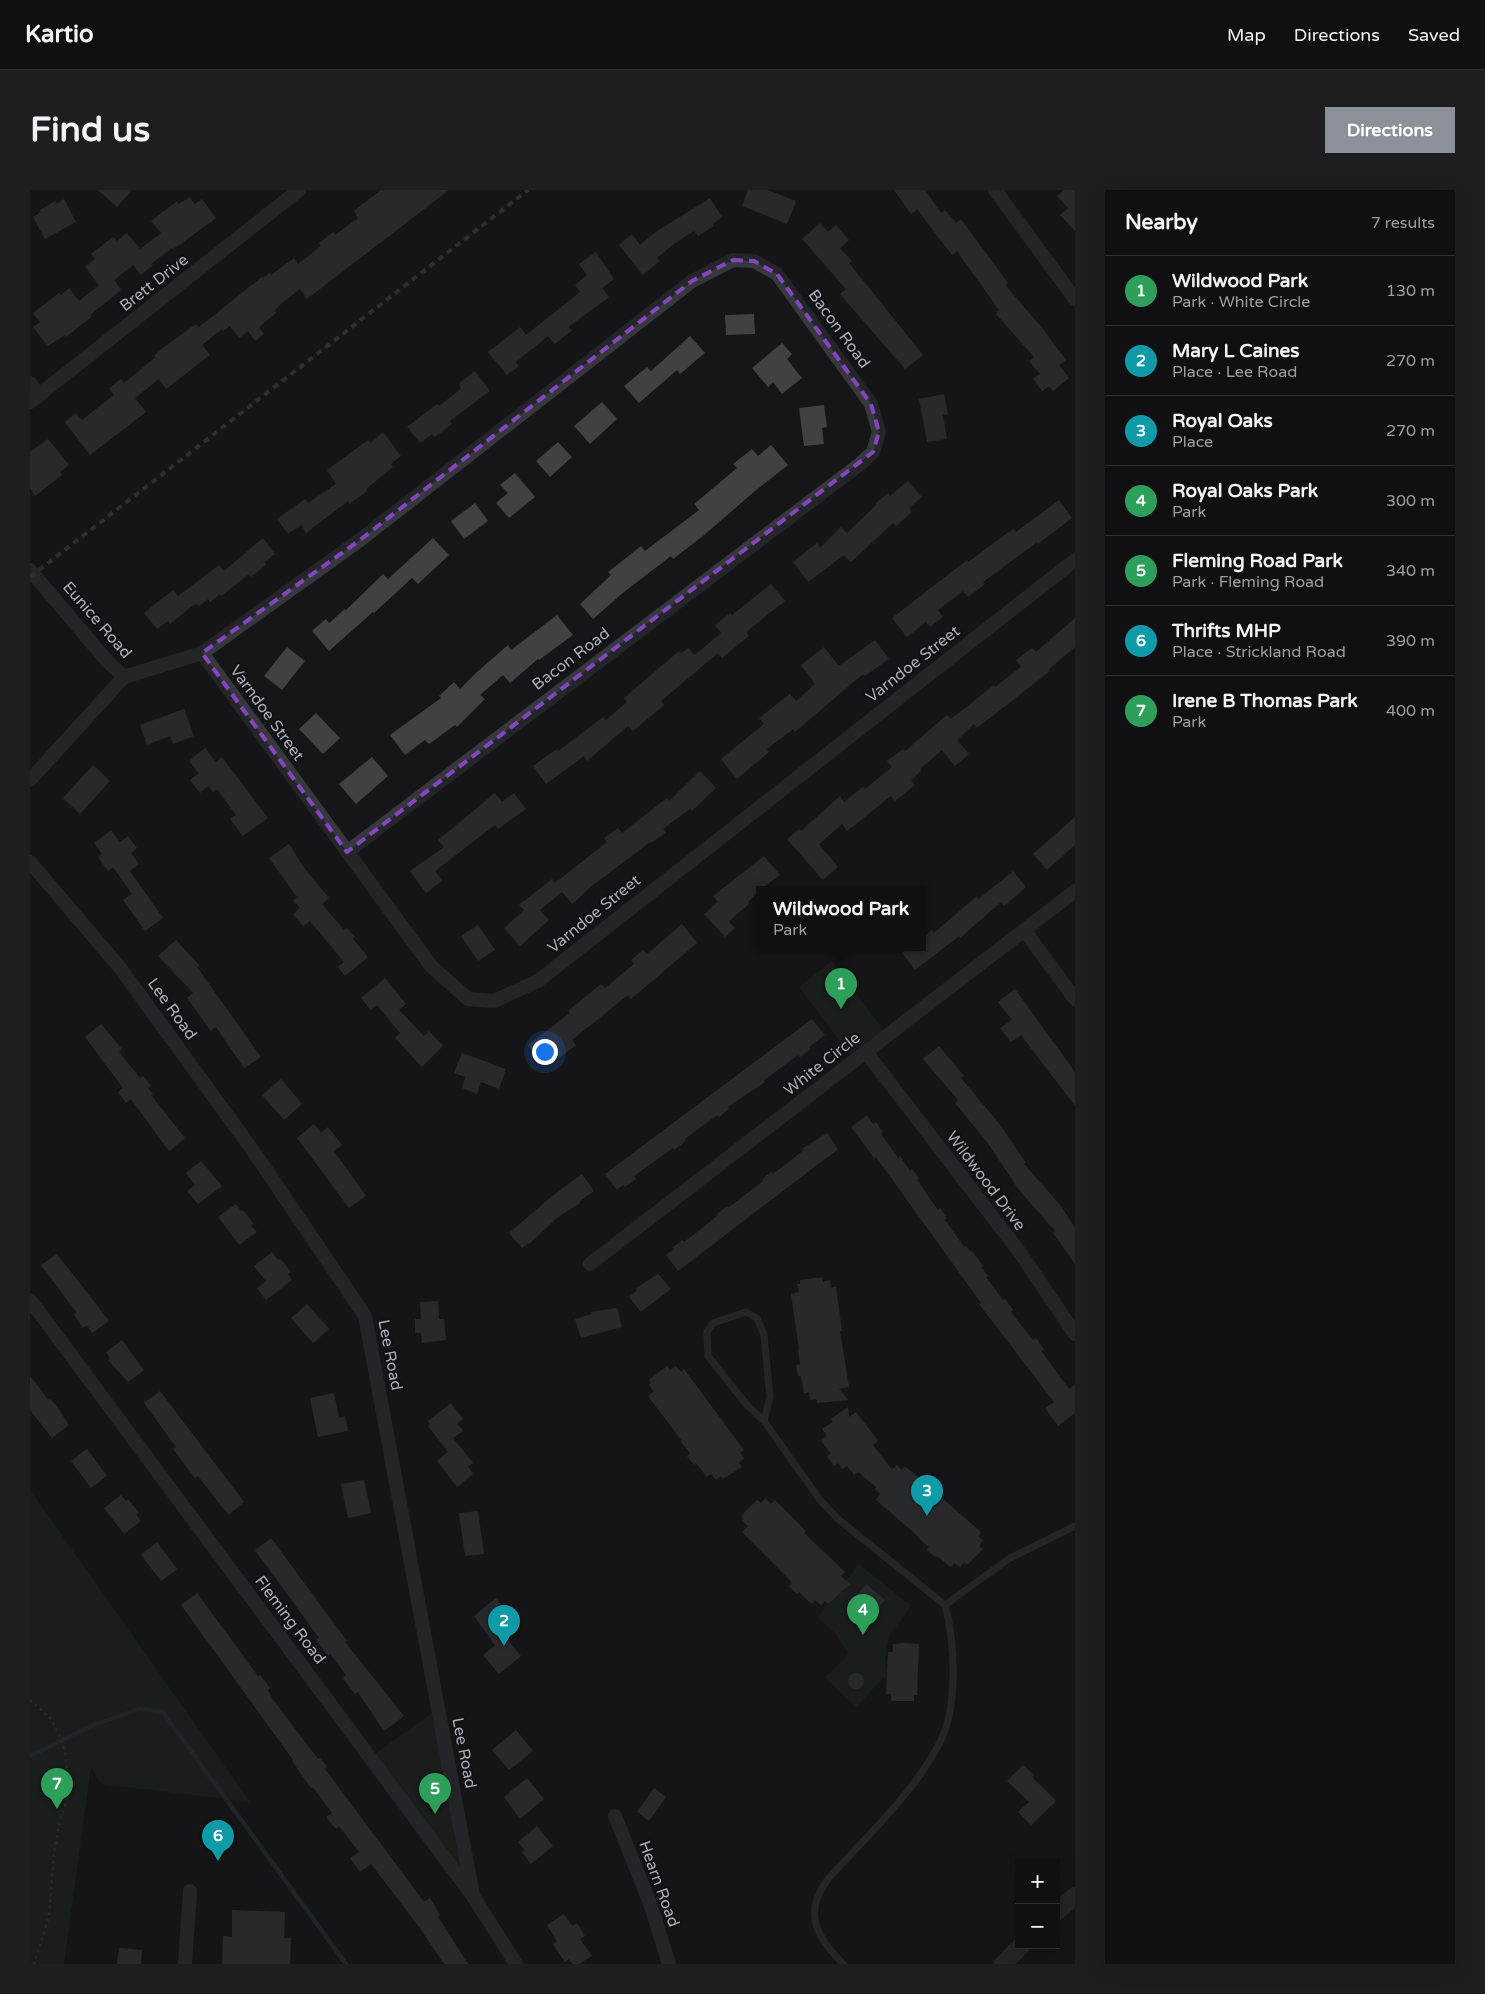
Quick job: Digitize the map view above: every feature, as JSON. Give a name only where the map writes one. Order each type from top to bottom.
[{"type":"street","name":"Brett Drive","points":[[35,399],[299,190]]},
{"type":"street","points":[[995,190],[1075,299]]},
{"type":"street","name":"Bacon Road","points":[[202,653],[360,540],[692,281],[733,260],[754,261],[777,274],[825,338],[871,404],[879,432],[873,452],[860,464],[347,852]]},
{"type":"street","points":[[30,383],[35,399]]},
{"type":"street","name":"Varndoe Street","points":[[202,653],[431,966],[468,999],[494,1001],[538,981],[1075,560]]},
{"type":"street","name":"Eunice Road","points":[[30,570],[107,661],[124,677],[202,653]]},
{"type":"street","points":[[30,780],[124,677]]},
{"type":"street","name":"Lee Road","points":[[30,862],[121,969],[256,1155],[366,1316],[473,1896]]},
{"type":"street","name":"White Circle","points":[[590,1264],[1075,891]]},
{"type":"street","points":[[1024,930],[1075,999]]},
{"type":"street","name":"Wildwood Drive","points":[[866,1052],[1020,1254],[1075,1334]]},
{"type":"street","name":"Fleming Road","points":[[30,1300],[473,1896],[516,1964]]},
{"type":"street","name":"Hearn Road","points":[[615,1816],[651,1906],[669,1964]]},
{"type":"street","points":[[185,1964],[190,1891]]},
{"type":"street","points":[[1060,1909],[1075,1896]]},
{"type":"street","points":[[1003,1964],[1018,1949]]},
{"type":"lane","points":[[764,1421],[770,1397],[764,1335],[757,1318],[746,1312],[713,1323],[707,1332],[708,1356],[747,1405],[764,1421],[820,1500],[838,1519],[945,1605],[953,1645],[952,1684],[948,1721],[941,1740],[916,1779],[828,1879],[817,1896],[814,1915],[818,1933],[823,1942],[843,1964]]},
{"type":"lane","points":[[945,1605],[1010,1558],[1075,1526]]},
{"type":"path","points":[[30,1700],[51,1719],[59,1734],[65,1751],[69,1794],[60,1819],[54,1853],[49,1916],[34,1964]]},
{"type":"highlighted area","points":[[733,260],[754,261],[777,274],[871,404],[879,432],[873,452],[347,852],[202,653],[360,540],[692,281]]},
{"type":"shaded area","points":[[832,961],[883,1030],[850,1054],[799,987]]},
{"type":"shaded area","points":[[30,1490],[250,1802],[103,1784],[91,1766],[64,1964],[30,1964]]},
{"type":"shaded area","points":[[859,1564],[911,1606],[889,1636],[885,1658],[886,1675],[856,1707],[825,1678],[848,1654],[836,1634],[818,1617]]},
{"type":"shaded area","points":[[438,1709],[467,1871],[458,1876],[371,1757]]},
{"type":"building","points":[[98,190],[132,190],[117,207]]},
{"type":"building","points":[[381,190],[449,190],[307,299],[300,289],[282,303],[274,311],[276,313],[259,327],[264,334],[255,341],[248,331],[239,338],[230,326],[223,331],[222,329],[202,345],[210,355],[166,389],[159,379],[135,398],[146,412],[90,455],[65,422],[76,413],[82,420],[114,395],[109,388],[121,379],[124,383],[156,357],[154,356],[163,348],[196,324],[199,327],[262,277],[270,273],[271,275],[294,258],[298,264],[321,246],[319,243],[333,232],[335,235],[358,218],[354,211]]},
{"type":"building","points":[[748,190],[768,190],[796,201],[787,224],[742,206]]},
{"type":"building","points":[[894,190],[925,190],[941,213],[945,210],[956,223],[961,219],[1008,283],[1005,285],[1043,329],[1066,360],[1059,365],[1069,378],[1053,391],[1049,386],[1042,391],[1033,379],[1040,374],[1029,361],[1034,357],[996,314],[999,310],[957,251],[952,255],[917,209],[911,214]]},
{"type":"building","points":[[1064,190],[1075,190],[1075,231],[1060,215],[1068,208],[1057,196]]},
{"type":"building","points":[[189,197],[195,204],[202,199],[216,218],[182,243],[172,248],[151,264],[153,265],[141,275],[133,265],[114,280],[121,290],[66,337],[65,335],[48,346],[33,327],[40,322],[33,313],[59,293],[61,295],[69,288],[79,301],[99,285],[85,267],[95,259],[91,254],[113,237],[117,241],[127,233],[140,249],[161,233],[151,221],[177,201],[179,204]]},
{"type":"building","points":[[710,198],[722,217],[713,224],[714,226],[698,236],[694,231],[675,243],[657,258],[660,261],[643,275],[619,245],[632,234],[640,245],[656,232]]},
{"type":"building","points":[[64,199],[76,222],[45,239],[33,217],[41,212],[40,210],[55,201],[57,204]]},
{"type":"building","points":[[820,223],[828,232],[836,225],[849,240],[840,248],[852,261],[849,263],[923,355],[905,369],[840,294],[846,289],[802,239]]},
{"type":"building","points":[[596,252],[614,279],[602,288],[609,297],[568,327],[572,330],[555,344],[548,336],[516,362],[519,366],[507,375],[488,352],[520,327],[526,335],[580,292],[575,285],[587,275],[579,264]]},
{"type":"building","points":[[754,314],[755,334],[726,335],[725,315]]},
{"type":"building","points":[[690,336],[705,353],[680,374],[677,370],[639,403],[624,386],[647,367],[651,371]]},
{"type":"building","points":[[782,343],[792,354],[787,359],[802,378],[782,394],[773,382],[768,387],[752,368]]},
{"type":"building","points":[[475,371],[490,391],[450,421],[452,424],[435,437],[432,434],[420,443],[407,427],[437,404],[439,406],[461,389],[459,383]]},
{"type":"building","points":[[944,394],[948,414],[943,415],[947,439],[927,442],[919,399]]},
{"type":"building","points":[[602,402],[617,419],[590,444],[574,426]]},
{"type":"building","points":[[824,405],[827,427],[822,428],[824,444],[804,446],[799,408]]},
{"type":"building","points":[[383,432],[401,456],[393,462],[391,465],[393,467],[366,489],[367,491],[349,504],[348,501],[306,533],[301,525],[288,534],[277,519],[305,499],[308,503],[336,484],[327,470],[368,440],[371,443]]},
{"type":"building","points":[[48,439],[69,465],[60,472],[62,475],[35,496],[30,488],[30,452]]},
{"type":"building","points":[[558,442],[572,457],[550,477],[536,461]]},
{"type":"building","points":[[771,445],[788,465],[703,536],[673,559],[671,556],[624,592],[593,619],[580,604],[611,575],[608,572],[641,546],[645,551],[699,510],[694,504],[737,468],[733,464],[752,449],[758,456]]},
{"type":"building","points":[[515,473],[535,497],[509,518],[496,503],[508,493],[500,485]]},
{"type":"building","points":[[908,481],[922,497],[909,508],[912,512],[896,526],[893,523],[851,562],[844,555],[808,582],[793,562],[817,543],[820,548],[841,527],[847,533],[876,503],[888,493],[890,496]]},
{"type":"building","points":[[1059,500],[1072,518],[983,582],[985,584],[968,597],[963,591],[938,610],[943,617],[930,627],[926,622],[907,637],[892,618],[967,560],[968,562],[1013,529],[1016,532]]},
{"type":"building","points":[[475,503],[488,521],[464,539],[451,521]]},
{"type":"building","points":[[263,538],[275,554],[265,562],[266,565],[251,577],[249,574],[221,596],[220,594],[210,602],[208,599],[199,606],[196,603],[170,624],[168,621],[157,629],[144,613],[173,590],[178,596],[219,565],[224,571]]},
{"type":"building","points":[[433,538],[449,555],[418,584],[412,578],[329,651],[312,631],[326,619],[329,623],[346,610],[383,574],[388,579]]},
{"type":"building","points":[[771,584],[785,601],[746,632],[749,636],[722,658],[718,653],[661,701],[664,705],[633,731],[628,726],[587,761],[584,756],[546,784],[533,766],[557,749],[558,751],[603,717],[606,720],[627,702],[624,698],[679,651],[681,654],[688,648],[695,655],[721,633],[715,625],[730,613],[732,615]]},
{"type":"building","points":[[557,615],[573,635],[538,659],[510,683],[503,675],[480,695],[485,699],[457,727],[455,725],[429,744],[425,740],[405,755],[390,735],[441,698],[439,696],[454,682],[460,689],[508,645],[511,650]]},
{"type":"building","points":[[1075,618],[1075,647],[1049,669],[1050,671],[977,728],[974,724],[957,740],[969,754],[955,766],[942,750],[920,769],[921,771],[911,780],[915,785],[895,801],[891,796],[847,831],[842,824],[819,844],[838,867],[823,880],[787,839],[799,829],[801,831],[840,796],[844,802],[863,787],[865,789],[892,767],[887,761],[903,749],[905,751],[947,715],[951,719],[994,685],[995,687],[1021,667],[1016,660],[1032,648],[1036,652]]},
{"type":"building","points":[[875,640],[889,659],[865,676],[863,674],[795,732],[793,729],[767,749],[769,752],[737,779],[721,759],[764,724],[759,718],[790,694],[796,701],[815,684],[801,665],[824,647],[840,665]]},
{"type":"building","points":[[287,647],[305,661],[282,690],[264,676]]},
{"type":"building","points":[[184,709],[194,736],[173,744],[170,736],[147,745],[140,725]]},
{"type":"building","points":[[316,713],[340,738],[323,754],[299,729]]},
{"type":"building","points":[[205,748],[216,762],[222,757],[268,818],[243,836],[230,819],[236,815],[217,789],[213,792],[208,786],[200,793],[190,780],[199,773],[189,761]]},
{"type":"building","points":[[372,757],[388,776],[356,804],[339,784]]},
{"type":"building","points":[[93,765],[110,781],[80,814],[63,798]]},
{"type":"building","points":[[700,771],[716,788],[692,811],[690,809],[663,829],[666,832],[593,885],[572,904],[562,892],[540,910],[549,920],[520,946],[504,928],[524,910],[519,905],[552,879],[555,883],[607,842],[604,838],[618,828],[622,833],[667,798],[669,801]]},
{"type":"building","points":[[495,793],[502,802],[514,793],[526,809],[498,829],[495,825],[435,871],[442,881],[426,893],[410,871],[444,847],[438,840]]},
{"type":"building","points":[[1075,817],[1075,845],[1047,870],[1033,854]]},
{"type":"building","points":[[111,830],[120,842],[128,836],[137,848],[131,853],[139,864],[130,871],[163,918],[145,931],[123,900],[132,894],[113,867],[108,871],[98,857],[102,854],[94,843]]},
{"type":"building","points":[[289,844],[305,869],[329,898],[322,904],[344,930],[347,928],[355,937],[353,939],[368,957],[345,976],[338,967],[344,962],[310,921],[303,926],[293,914],[300,908],[293,900],[297,897],[269,858]]},
{"type":"building","points":[[764,856],[780,875],[765,886],[756,886],[756,894],[748,902],[749,904],[729,921],[735,928],[725,937],[704,914],[718,902],[713,896]]},
{"type":"building","points":[[1013,871],[1026,887],[1004,906],[1001,902],[960,938],[959,936],[915,970],[902,953],[905,951],[926,951],[926,935],[932,930],[934,933],[977,896],[979,899]]},
{"type":"building","points":[[682,924],[697,943],[631,999],[628,995],[572,1040],[576,1045],[559,1058],[556,1053],[542,1063],[528,1045],[570,1013],[568,1011],[601,984],[605,988],[634,964],[631,960],[643,950],[647,954]]},
{"type":"building","points":[[478,925],[495,950],[478,961],[461,936]]},
{"type":"building","points":[[176,940],[199,965],[197,967],[261,1057],[244,1068],[216,1027],[211,1031],[187,998],[193,993],[158,956]]},
{"type":"building","points":[[385,978],[406,1004],[399,1010],[424,1036],[429,1031],[443,1046],[422,1067],[395,1038],[400,1033],[377,1005],[371,1010],[361,998]]},
{"type":"building","points":[[1015,989],[1075,1072],[1075,1106],[1021,1035],[1011,1042],[1000,1028],[1012,1020],[998,1002]]},
{"type":"building","points":[[812,1019],[825,1035],[809,1047],[811,1049],[800,1057],[798,1055],[764,1080],[765,1082],[728,1107],[729,1109],[719,1117],[717,1115],[685,1139],[686,1141],[674,1150],[673,1148],[634,1176],[636,1179],[617,1190],[605,1174]]},
{"type":"building","points":[[101,1024],[122,1049],[119,1052],[140,1078],[143,1076],[151,1086],[148,1088],[153,1094],[151,1095],[185,1138],[169,1151],[131,1099],[126,1103],[118,1092],[123,1088],[85,1037]]},
{"type":"building","points":[[939,1046],[964,1076],[961,1078],[1001,1126],[1026,1163],[1024,1164],[1061,1206],[1075,1228],[1075,1264],[1053,1233],[1055,1231],[1019,1190],[987,1142],[955,1103],[958,1100],[923,1059]]},
{"type":"building","points":[[462,1053],[506,1069],[499,1089],[481,1082],[477,1094],[462,1088],[465,1077],[454,1073]]},
{"type":"building","points":[[281,1079],[302,1104],[284,1120],[262,1095]]},
{"type":"building","points":[[867,1115],[873,1124],[876,1122],[883,1132],[881,1134],[898,1158],[900,1156],[910,1171],[912,1169],[919,1178],[917,1180],[938,1210],[940,1208],[947,1218],[945,1220],[964,1247],[966,1246],[972,1251],[983,1266],[981,1267],[988,1276],[986,1277],[1003,1300],[1005,1299],[1013,1310],[1011,1312],[1028,1334],[1033,1340],[1036,1338],[1044,1349],[1041,1351],[1069,1389],[1075,1385],[1075,1413],[1058,1426],[1045,1408],[1054,1402],[979,1304],[981,1303],[876,1157],[874,1158],[851,1127]]},
{"type":"building","points":[[314,1124],[321,1133],[328,1127],[342,1145],[334,1151],[366,1196],[349,1208],[297,1138]]},
{"type":"building","points":[[827,1133],[838,1149],[678,1271],[666,1255],[674,1249],[672,1248],[682,1240],[684,1242],[727,1206],[728,1208],[763,1181],[762,1179],[771,1172],[773,1174],[804,1150],[802,1149]]},
{"type":"building","points":[[201,1161],[222,1186],[198,1204],[187,1191],[195,1185],[186,1173]]},
{"type":"building","points":[[582,1174],[594,1191],[580,1203],[558,1217],[529,1244],[522,1248],[509,1233]]},
{"type":"building","points":[[236,1204],[254,1224],[251,1226],[257,1232],[239,1245],[218,1217]]},
{"type":"building","points":[[272,1252],[278,1260],[280,1258],[291,1272],[288,1274],[292,1280],[266,1300],[257,1288],[266,1281],[254,1266]]},
{"type":"building","points":[[57,1254],[109,1321],[92,1333],[87,1325],[83,1328],[74,1315],[77,1313],[41,1265]]},
{"type":"building","points":[[658,1274],[671,1289],[641,1312],[629,1297],[637,1290],[636,1288]]},
{"type":"building","points":[[822,1277],[823,1282],[830,1280],[831,1288],[836,1287],[842,1331],[840,1331],[849,1387],[839,1389],[848,1400],[817,1403],[816,1399],[810,1400],[809,1392],[804,1393],[801,1376],[798,1376],[796,1365],[800,1364],[799,1349],[791,1294],[799,1292],[797,1284],[800,1284],[800,1280]]},
{"type":"building","points":[[438,1301],[439,1319],[444,1319],[446,1340],[422,1343],[421,1333],[415,1333],[415,1319],[421,1319],[420,1302]]},
{"type":"building","points":[[307,1304],[329,1329],[313,1343],[291,1318]]},
{"type":"building","points":[[617,1308],[622,1327],[581,1338],[575,1319],[592,1314],[591,1312]]},
{"type":"building","points":[[122,1340],[144,1370],[128,1382],[108,1360],[110,1359],[106,1352]]},
{"type":"building","points":[[667,1366],[670,1370],[676,1366],[681,1372],[684,1369],[744,1450],[740,1453],[744,1458],[739,1463],[742,1467],[723,1479],[721,1476],[716,1480],[711,1474],[707,1477],[696,1463],[694,1465],[687,1456],[690,1453],[682,1441],[648,1396],[654,1391],[649,1385],[651,1383],[649,1380]]},
{"type":"building","points":[[30,1375],[48,1400],[50,1399],[55,1404],[69,1425],[52,1438],[30,1410]]},
{"type":"building","points":[[160,1391],[244,1502],[228,1515],[198,1476],[195,1478],[173,1449],[176,1447],[144,1403]]},
{"type":"building","points":[[334,1393],[339,1418],[345,1416],[348,1431],[318,1437],[310,1398]]},
{"type":"building","points":[[451,1403],[463,1419],[457,1424],[463,1431],[453,1438],[473,1463],[468,1467],[473,1474],[457,1487],[437,1461],[448,1452],[428,1426],[430,1424],[428,1421]]},
{"type":"building","points":[[848,1407],[849,1417],[856,1412],[878,1441],[873,1445],[892,1470],[897,1465],[902,1470],[905,1466],[981,1532],[978,1536],[983,1540],[979,1546],[983,1549],[967,1565],[964,1562],[960,1567],[954,1563],[951,1567],[926,1550],[929,1547],[919,1537],[876,1500],[880,1494],[875,1489],[876,1487],[858,1472],[854,1475],[847,1466],[842,1469],[838,1463],[834,1466],[827,1456],[831,1453],[821,1441],[827,1436],[822,1429],[833,1422],[831,1419]]},
{"type":"building","points":[[87,1449],[107,1476],[91,1488],[71,1461]]},
{"type":"building","points":[[364,1480],[371,1513],[348,1518],[341,1484]]},
{"type":"building","points":[[121,1495],[126,1501],[128,1499],[139,1513],[136,1515],[141,1521],[124,1534],[104,1508]]},
{"type":"building","points":[[766,1498],[771,1504],[775,1500],[806,1531],[804,1533],[845,1572],[841,1576],[850,1584],[828,1604],[825,1601],[821,1606],[815,1600],[812,1604],[799,1592],[797,1594],[789,1586],[792,1583],[742,1532],[748,1526],[742,1521],[744,1519],[741,1516],[757,1500],[761,1503]]},
{"type":"building","points":[[478,1511],[484,1554],[465,1556],[459,1513]]},
{"type":"building","points":[[271,1538],[347,1641],[345,1642],[404,1716],[384,1731],[358,1692],[355,1694],[343,1678],[346,1675],[330,1654],[328,1656],[316,1640],[319,1638],[255,1550]]},
{"type":"building","points":[[157,1542],[177,1569],[161,1581],[141,1555]]},
{"type":"building","points":[[866,1584],[885,1600],[872,1615],[853,1600]]},
{"type":"building","points":[[197,1593],[258,1676],[260,1675],[270,1688],[268,1690],[272,1698],[318,1759],[320,1758],[327,1767],[325,1769],[424,1902],[430,1898],[440,1915],[438,1917],[468,1964],[444,1964],[419,1927],[371,1864],[360,1872],[350,1858],[359,1852],[339,1826],[336,1829],[326,1817],[332,1813],[313,1787],[311,1788],[293,1760],[181,1605]]},
{"type":"building","points":[[496,1598],[510,1616],[497,1626],[521,1656],[499,1674],[483,1655],[495,1645],[474,1616]]},
{"type":"building","points":[[893,1644],[919,1644],[917,1695],[914,1695],[914,1701],[891,1701],[891,1694],[886,1694],[888,1652],[893,1652]]},
{"type":"building","points":[[856,1673],[864,1681],[856,1689],[848,1681]]},
{"type":"building","points":[[516,1730],[533,1751],[509,1770],[492,1750]]},
{"type":"building","points":[[1023,1765],[1056,1801],[1031,1825],[1018,1812],[1029,1802],[1007,1781]]},
{"type":"building","points":[[527,1778],[544,1799],[520,1819],[504,1797]]},
{"type":"building","points":[[654,1788],[666,1797],[649,1821],[637,1812]]},
{"type":"building","points":[[537,1826],[553,1846],[531,1864],[522,1852],[525,1850],[518,1842]]},
{"type":"building","points":[[232,1910],[285,1912],[284,1938],[291,1938],[290,1964],[222,1964],[223,1936],[232,1937]]},
{"type":"building","points":[[564,1914],[572,1926],[577,1923],[585,1936],[580,1939],[592,1956],[579,1964],[572,1964],[569,1959],[565,1962],[553,1944],[557,1941],[547,1925]]},
{"type":"building","points":[[119,1948],[142,1950],[141,1964],[117,1964]]},
{"type":"waterway","points":[[30,1756],[91,1726],[139,1709],[162,1711],[346,1964]]},
{"type":"railway","points":[[30,577],[528,190]]},
{"type":"place","name":"Wildwood Park","points":[[841,1009]]},
{"type":"place","name":"Royal Oaks","points":[[927,1516]]},
{"type":"place","name":"Royal Oaks Park","points":[[863,1635]]},
{"type":"place","name":"Mary L Caines","points":[[504,1646]]},
{"type":"place","name":"Irene B Thomas Park","points":[[57,1809]]},
{"type":"place","name":"Fleming Road Park","points":[[435,1814]]},
{"type":"place","name":"Thrifts MHP","points":[[218,1861]]}]
